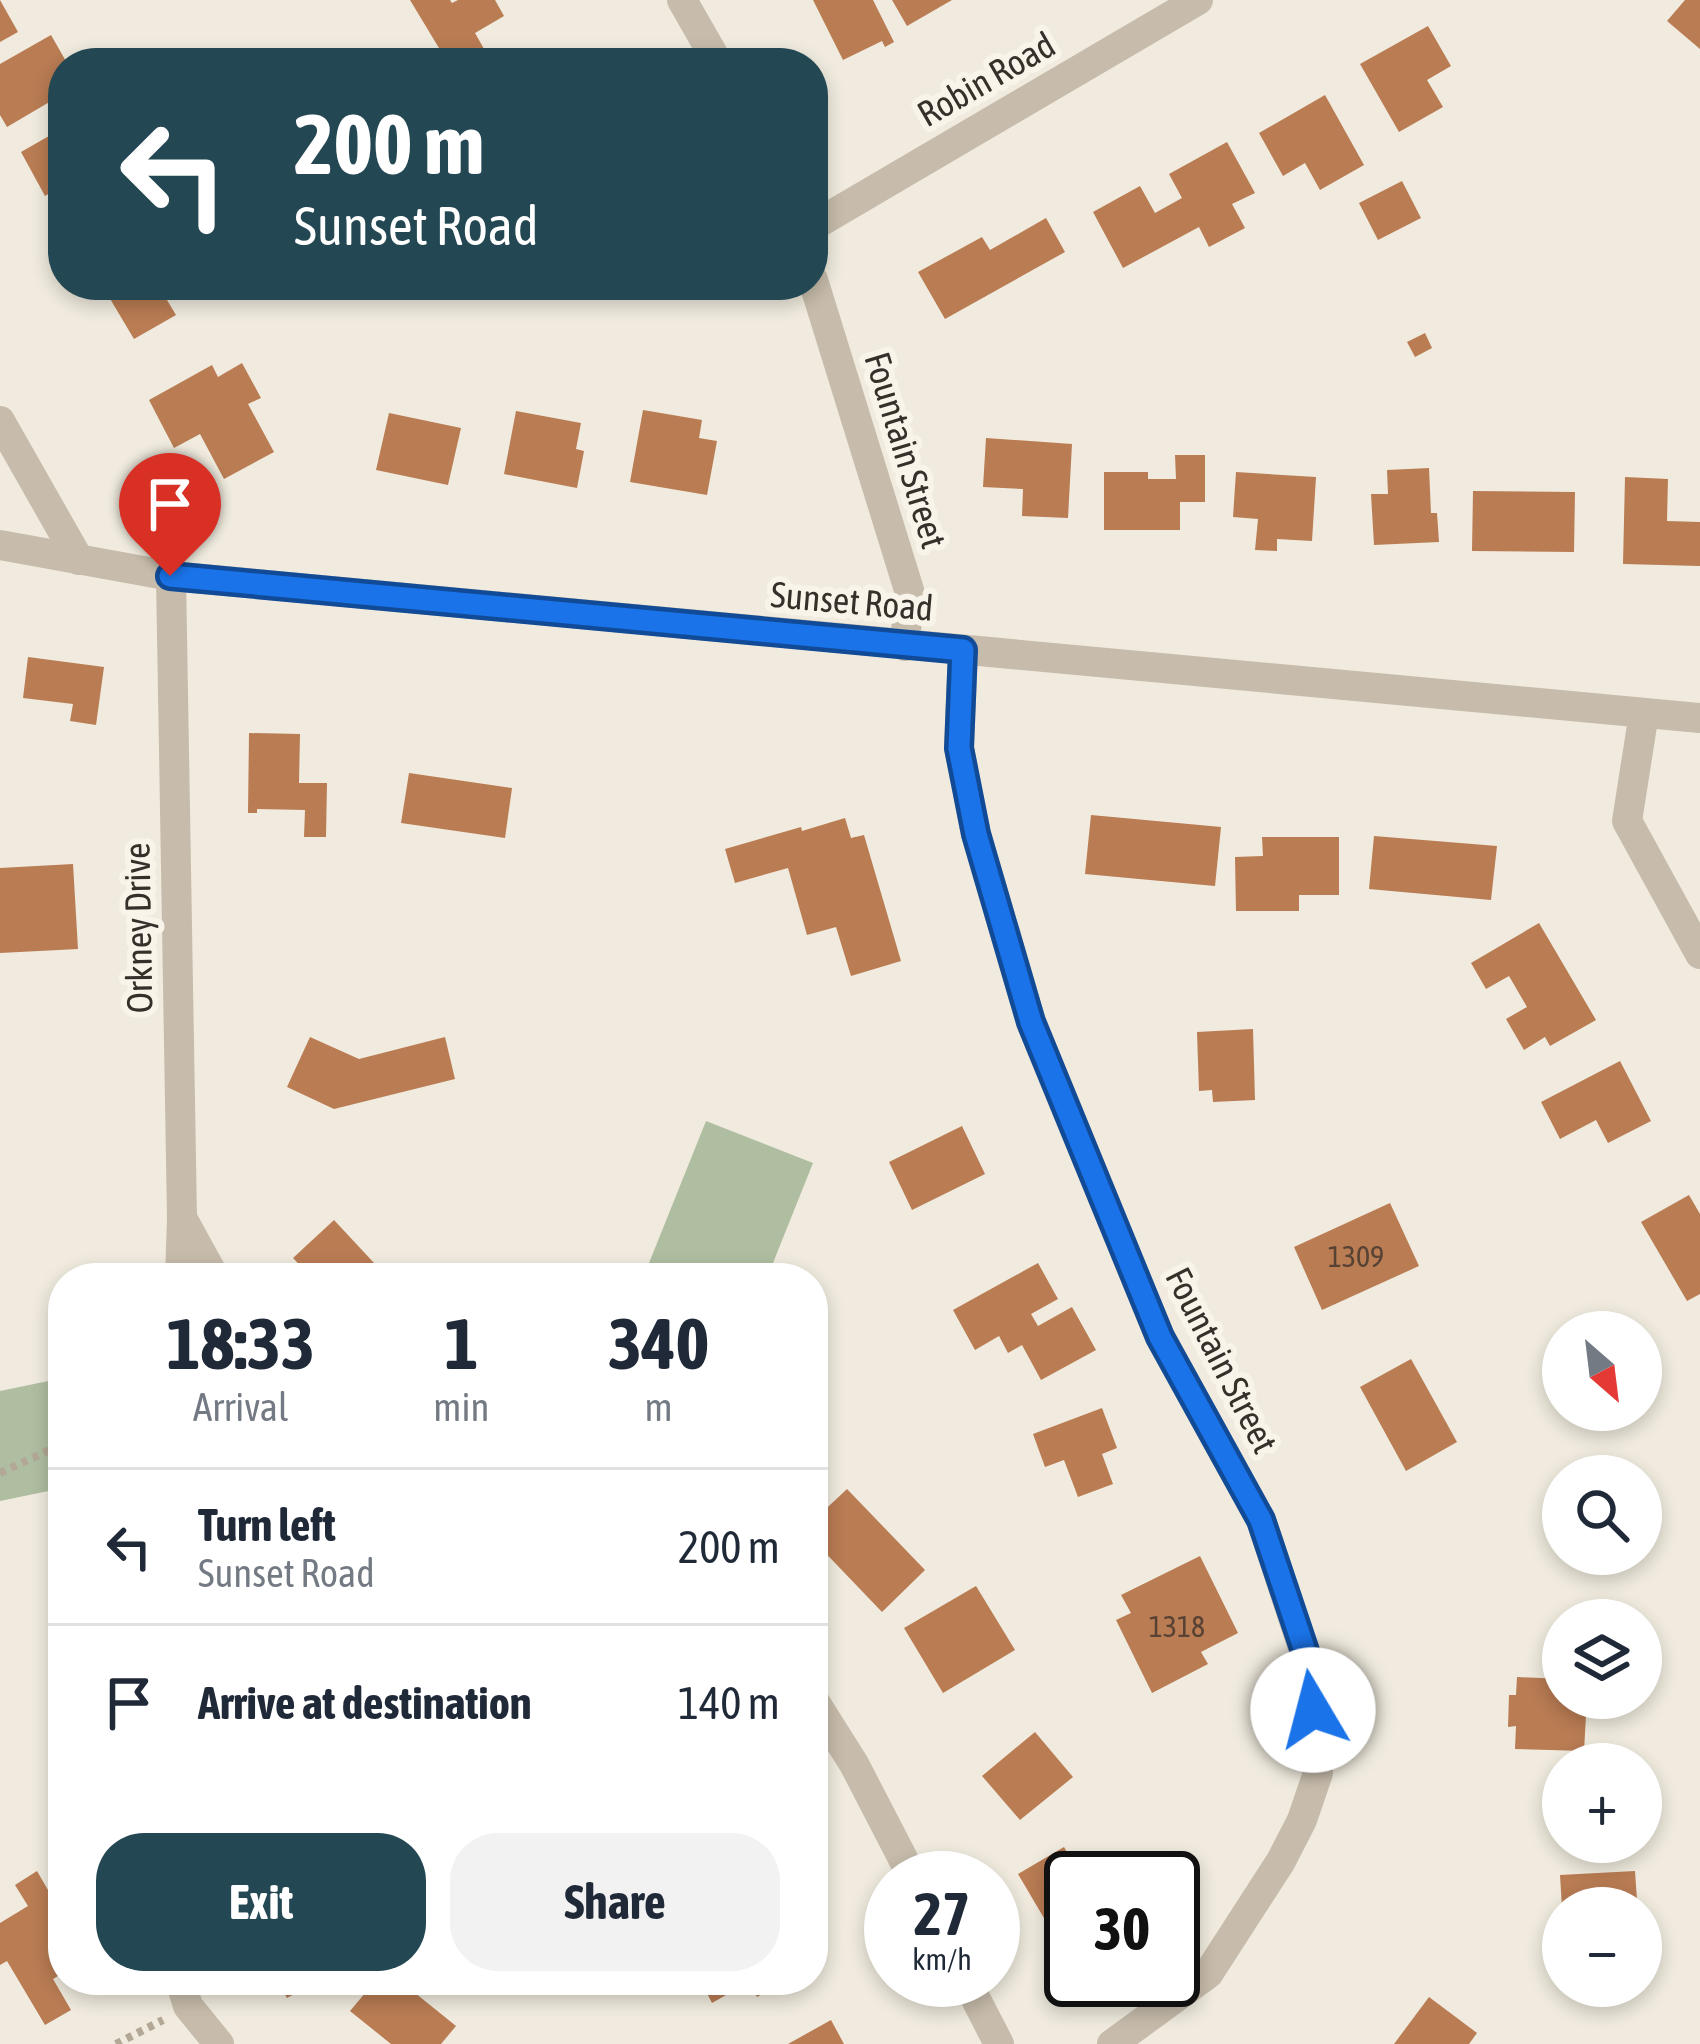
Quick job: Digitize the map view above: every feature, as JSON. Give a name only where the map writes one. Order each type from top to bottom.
[{"type":"street","points":[[682,0],[709,48]]},
{"type":"street","name":"Robin Road","points":[[828,217],[1198,0]]},
{"type":"street","name":"Fountain Street","points":[[819,300],[908,590],[905,646]]},
{"type":"street","points":[[0,421],[79,560]]},
{"type":"street","name":"Sunset Road","points":[[0,545],[170,576],[1700,718]]},
{"type":"street","name":"Orkney Drive","points":[[170,576],[180,1263]]},
{"type":"street","name":"Fountain Street","points":[[963,650],[959,748],[976,834],[1031,1022],[1160,1337],[1261,1520],[1310,1666],[1318,1774],[1303,1820],[1208,1974],[1112,2044]]},
{"type":"street","points":[[1644,713],[1627,821],[1700,954]]},
{"type":"street","points":[[182,1218],[207,1263]]},
{"type":"street","points":[[828,1723],[899,1851]]},
{"type":"street","points":[[185,1995],[219,2044]]},
{"type":"street","points":[[980,2007],[999,2044]]},
{"type":"path","points":[[0,1473],[48,1451]]},
{"type":"path","points":[[116,2044],[181,1995]]},
{"type":"green space","points":[[706,1121],[813,1163],[773,1263],[649,1263]]},
{"type":"green space","points":[[48,1381],[48,1491],[0,1501],[0,1391]]},
{"type":"building","points":[[0,0],[18,32],[0,42]]},
{"type":"building","points":[[410,0],[495,0],[504,16],[475,33],[484,48],[439,48]]},
{"type":"building","points":[[813,0],[873,0],[894,42],[885,47],[882,41],[843,60]]},
{"type":"building","points":[[892,0],[952,0],[907,26]]},
{"type":"building","points":[[1685,0],[1700,0],[1700,49],[1667,21]]},
{"type":"building","points":[[1428,26],[1451,66],[1427,80],[1443,107],[1399,132],[1360,64]]},
{"type":"building","points":[[51,35],[58,48],[48,48],[48,103],[7,127],[0,115],[0,64]]},
{"type":"building","points":[[1325,95],[1364,165],[1320,190],[1305,163],[1283,176],[1259,133]]},
{"type":"building","points":[[48,137],[45,196],[21,152]]},
{"type":"building","points":[[1227,142],[1255,193],[1232,204],[1245,228],[1209,247],[1199,227],[1123,268],[1093,212],[1140,186],[1155,213],[1182,198],[1169,174]]},
{"type":"building","points":[[1402,181],[1421,218],[1378,240],[1359,203]]},
{"type":"building","points":[[1046,218],[1065,252],[945,319],[918,272],[982,237],[990,250]]},
{"type":"building","points":[[111,300],[167,300],[176,315],[134,339]]},
{"type":"building","points":[[1425,333],[1432,348],[1415,357],[1407,342]]},
{"type":"building","points":[[242,363],[261,398],[248,404],[274,452],[224,479],[200,434],[174,448],[149,400],[212,365],[218,377]]},
{"type":"building","points":[[643,410],[702,420],[699,438],[717,441],[707,495],[630,482]]},
{"type":"building","points":[[516,411],[581,423],[576,449],[584,451],[577,488],[504,474]]},
{"type":"building","points":[[389,413],[461,428],[448,485],[376,470]]},
{"type":"building","points":[[986,438],[1072,444],[1068,518],[1022,516],[1023,489],[983,487]]},
{"type":"building","points":[[1175,455],[1205,455],[1205,502],[1180,502],[1180,530],[1104,530],[1104,472],[1148,472],[1148,479],[1176,479]]},
{"type":"building","points":[[1429,468],[1431,513],[1437,513],[1439,542],[1374,545],[1371,494],[1388,494],[1387,470]]},
{"type":"building","points":[[1236,472],[1316,477],[1312,541],[1277,539],[1277,551],[1255,550],[1258,519],[1233,517]]},
{"type":"building","points":[[1625,477],[1668,479],[1667,521],[1700,522],[1700,566],[1623,564]]},
{"type":"building","points":[[1473,491],[1575,492],[1574,552],[1472,551]]},
{"type":"building","points":[[28,657],[104,667],[96,725],[70,721],[73,704],[23,698]]},
{"type":"building","points":[[249,733],[300,734],[299,783],[327,783],[326,837],[304,837],[305,810],[248,813]]},
{"type":"building","points":[[409,773],[512,788],[505,838],[401,823]]},
{"type":"building","points":[[1091,815],[1221,827],[1215,886],[1085,874]]},
{"type":"building","points":[[845,818],[851,838],[864,835],[901,961],[851,976],[836,927],[807,935],[788,868],[735,883],[725,849]]},
{"type":"building","points":[[1374,836],[1497,846],[1491,900],[1369,889]]},
{"type":"building","points":[[1262,837],[1339,837],[1339,895],[1299,895],[1299,911],[1236,911],[1235,857],[1263,856]]},
{"type":"building","points":[[73,864],[78,949],[0,953],[0,868]]},
{"type":"building","points":[[1539,923],[1596,1020],[1550,1046],[1545,1037],[1524,1050],[1506,1019],[1527,1007],[1509,976],[1486,989],[1471,963]]},
{"type":"building","points":[[1253,1029],[1255,1100],[1213,1102],[1212,1090],[1199,1091],[1197,1032]]},
{"type":"building","points":[[310,1037],[359,1059],[445,1037],[455,1079],[334,1109],[287,1087]]},
{"type":"building","points":[[1620,1061],[1651,1121],[1608,1143],[1596,1120],[1560,1139],[1541,1102]]},
{"type":"building","points":[[962,1126],[985,1174],[912,1210],[889,1162]]},
{"type":"building","points":[[1689,1195],[1700,1214],[1700,1294],[1687,1301],[1641,1222]]},
{"type":"building","points":[[1390,1203],[1419,1266],[1322,1310],[1294,1247]]},
{"type":"building","points":[[334,1220],[374,1263],[298,1263],[293,1258]]},
{"type":"building","points":[[1038,1263],[1058,1299],[1031,1314],[1038,1326],[1072,1307],[1096,1350],[1041,1380],[1022,1345],[1008,1353],[999,1336],[975,1350],[953,1310]]},
{"type":"building","points":[[1411,1359],[1457,1442],[1406,1471],[1360,1387]]},
{"type":"building","points":[[1102,1408],[1117,1448],[1102,1454],[1113,1484],[1078,1497],[1064,1460],[1045,1467],[1033,1434]]},
{"type":"building","points":[[847,1489],[925,1570],[882,1612],[828,1556],[828,1507]]},
{"type":"building","points":[[1200,1556],[1238,1633],[1201,1652],[1208,1664],[1152,1693],[1116,1620],[1131,1613],[1121,1595]]},
{"type":"building","points":[[976,1586],[1015,1650],[943,1693],[904,1628]]},
{"type":"building","points":[[1517,1677],[1542,1678],[1542,1719],[1586,1719],[1584,1743],[1542,1743],[1542,1750],[1515,1749],[1516,1726],[1508,1727],[1509,1695],[1516,1695]]},
{"type":"building","points":[[1035,1732],[1073,1777],[1020,1820],[982,1776]]},
{"type":"building","points":[[1044,1859],[1044,1918],[1020,1877],[1020,1873]]},
{"type":"building","points":[[37,1871],[48,1890],[48,1995],[62,1995],[71,2010],[45,2025],[7,1961],[0,1965],[0,1923],[28,1906],[15,1885]]},
{"type":"building","points":[[1635,1871],[1636,1887],[1561,1887],[1560,1875]]},
{"type":"building","points":[[363,1995],[418,1995],[456,2026],[441,2044],[391,2044],[350,2011]]},
{"type":"building","points":[[1429,1997],[1477,2033],[1469,2044],[1394,2044]]},
{"type":"building","points":[[831,2020],[844,2044],[788,2044]]},
{"type":"route","points":[[170,576],[963,650],[959,748],[976,834],[1031,1022],[1160,1337],[1261,1520],[1310,1666],[1313,1710]]}]
